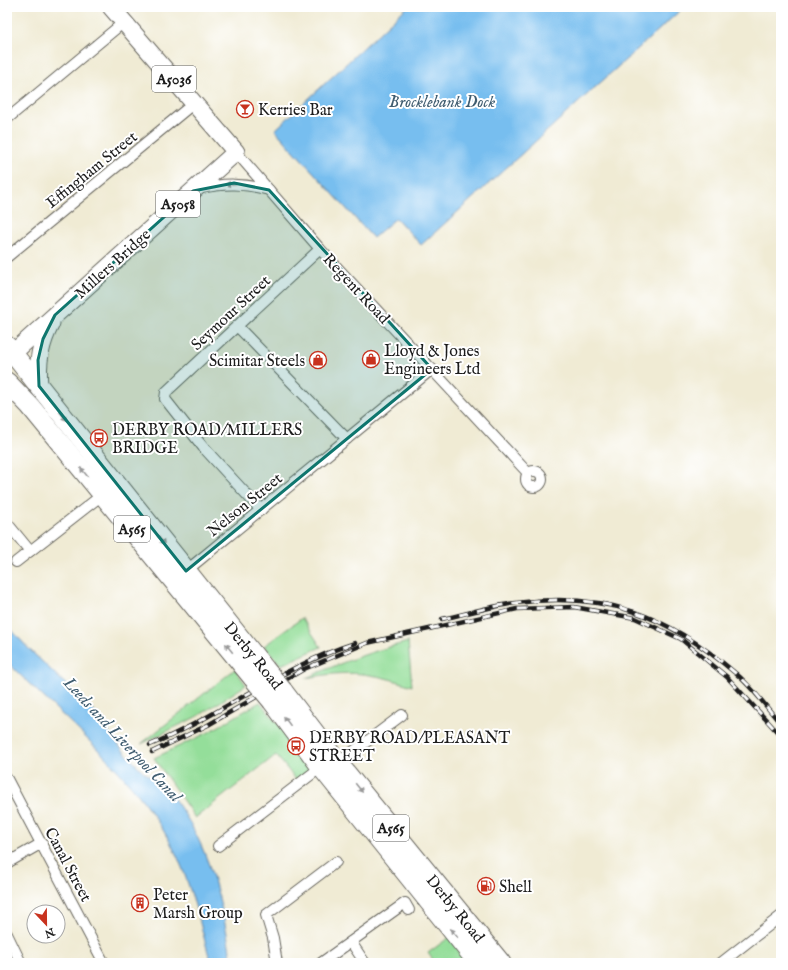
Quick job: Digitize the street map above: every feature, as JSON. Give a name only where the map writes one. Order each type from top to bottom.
[{"type":"highway","name":"Derby Road","points":[[8,356],[39,386],[186,571],[259,674]]},
{"type":"highway","points":[[8,356],[24,387],[30,406]]},
{"type":"highway","name":"Derby Road","points":[[7,382],[30,406],[102,495],[278,696],[478,963]]},
{"type":"highway","name":"Derby Road","points":[[330,765],[500,963]]},
{"type":"main road","name":"Regent Road","points":[[111,7],[236,152]]},
{"type":"main road","name":"Millers Bridge","points":[[8,356],[236,152]]},
{"type":"main road","points":[[39,386],[38,360],[42,339],[55,315]]},
{"type":"street","points":[[7,119],[124,22]]},
{"type":"street","name":"Effingham Street","points":[[7,257],[194,103]]},
{"type":"street","name":"Regent Road","points":[[236,152],[320,249],[528,473]]},
{"type":"street","points":[[193,191],[213,186],[234,184],[250,185],[269,190]]},
{"type":"street","name":"Seymour Street","points":[[261,510],[203,447],[165,400],[166,392],[320,249]]},
{"type":"street","points":[[237,326],[347,439]]},
{"type":"street","name":"Nelson Street","points":[[186,571],[432,369]]},
{"type":"street","points":[[16,562],[102,495]]},
{"type":"street","points":[[7,523],[30,551]]},
{"type":"street","points":[[218,846],[402,715]]},
{"type":"street","name":"Canal Street","points":[[7,778],[104,963]]},
{"type":"street","points":[[7,863],[42,843]]},
{"type":"street","points":[[277,963],[273,938],[266,915],[336,862]]},
{"type":"street","points":[[321,963],[405,903],[409,910]]},
{"type":"street","points":[[721,963],[781,916]]},
{"type":"street","points":[[7,934],[21,963]]},
{"type":"street","points":[[351,942],[365,963]]},
{"type":"highlighted area","points":[[234,183],[269,190],[432,369],[186,571],[39,386],[38,360],[43,339],[55,315],[193,191]]},
{"type":"green space","points":[[302,618],[321,647],[281,665],[264,646]]},
{"type":"green space","points":[[408,642],[412,686],[371,675],[347,673],[306,678],[356,658]]},
{"type":"green space","points":[[235,669],[246,685],[200,715],[141,744]]},
{"type":"green space","points":[[260,702],[314,768],[297,781],[276,755],[195,818],[154,758],[209,732]]},
{"type":"green space","points":[[451,936],[470,963],[435,963],[428,953]]},
{"type":"water","name":"Brocklebank Dock","points":[[407,7],[684,7],[421,245],[396,218],[373,238],[275,130]]},
{"type":"water","points":[[7,625],[29,649],[102,719],[109,732],[126,753],[143,771],[168,791],[184,813],[205,854],[212,875],[224,919],[232,963],[211,963],[192,897],[178,858],[163,830],[145,803],[102,753],[7,662]]},
{"type":"railway","points":[[442,619],[507,604],[548,600],[578,601],[606,605],[633,612],[659,622],[684,635],[709,652],[741,678],[781,724]]},
{"type":"railway","points":[[152,752],[208,725],[304,669],[367,643],[517,609],[574,607],[635,618],[681,639],[727,677],[781,736]]},
{"type":"railway","points":[[150,745],[202,720],[301,665],[355,643]]},
{"type":"place","name":"Kerries Bar","points":[[245,109]]},
{"type":"place","name":"Lloyd & Jones Engineers Ltd","points":[[371,359]]},
{"type":"place","name":"Scimitar Steels","points":[[318,360]]},
{"type":"place","name":"DERBY ROAD/MILLERS BRIDGE","points":[[99,438]]},
{"type":"place","name":"DERBY ROAD/PLEASANT STREET","points":[[296,746]]},
{"type":"place","name":"Shell","points":[[486,886]]},
{"type":"place","name":"Peter Marsh Group","points":[[140,903]]},
{"type":"water label","name":"Leeds and Liverpool Canal","points":[[123,739]]}]
